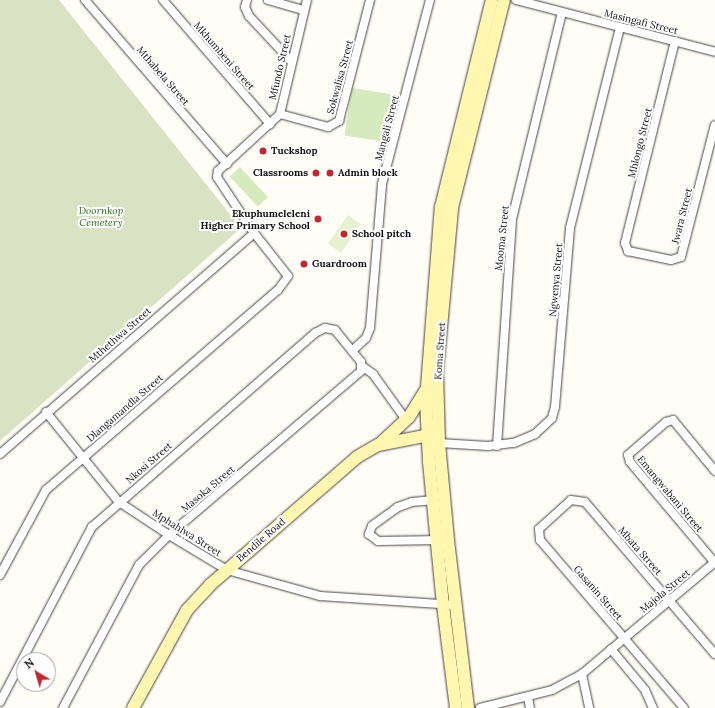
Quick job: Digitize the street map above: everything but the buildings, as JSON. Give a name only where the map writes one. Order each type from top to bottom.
[{"type":"main road","name":"Koma Street","points":[[443,540],[434,500],[427,434],[427,387],[441,207],[492,0]]},
{"type":"main road","name":"Koma Street","points":[[456,708],[443,540],[437,371],[452,208],[504,0]]},
{"type":"main road","points":[[378,444],[406,420],[427,387]]},
{"type":"main road","name":"Bendile Road","points":[[133,708],[188,610],[227,570],[357,457],[378,444],[427,434],[439,438]]},
{"type":"main road","name":"Koma Street","points":[[449,605],[468,708]]},
{"type":"street","name":"Mthabela Street","points":[[85,0],[226,164]]},
{"type":"street","name":"Mkhumbeni Street","points":[[163,0],[270,124]]},
{"type":"street","points":[[247,0],[248,13],[291,61]]},
{"type":"street","points":[[268,0],[304,10]]},
{"type":"street","name":"Mfundo Street","points":[[226,164],[280,114],[291,61],[307,0]]},
{"type":"street","name":"Sokwalisa Street","points":[[280,114],[328,127],[339,121],[370,0]]},
{"type":"street","name":"Mangali Street","points":[[352,351],[366,338],[370,328],[382,184],[430,0]]},
{"type":"street","name":"Masingafi Street","points":[[516,0],[715,52]]},
{"type":"street","name":"Mooma Street","points":[[497,446],[512,219],[562,13]]},
{"type":"street","name":"Ngwenya Street","points":[[439,438],[497,446],[514,443],[535,434],[548,424],[555,411],[570,228],[620,27]]},
{"type":"street","name":"Mhlongo Street","points":[[627,250],[625,243],[675,41]]},
{"type":"street","name":"Jwara Street","points":[[627,250],[671,260],[681,257],[715,125]]},
{"type":"street","points":[[226,164],[218,171],[218,181],[254,233]]},
{"type":"street","name":"Dlangamandla Street","points":[[0,575],[42,495],[82,457],[278,290],[288,276],[254,233]]},
{"type":"street","name":"Mthethwa Street","points":[[0,454],[46,412],[254,233]]},
{"type":"street","name":"Nkosi Street","points":[[0,702],[89,533],[119,502],[321,329],[335,330],[352,351],[362,368],[373,374],[406,420]]},
{"type":"street","name":"Masoka Street","points":[[63,708],[136,569],[168,535],[362,368]]},
{"type":"street","name":"Mphahlwa Street","points":[[46,412],[119,502],[168,535],[227,570],[320,596],[449,605]]},
{"type":"street","name":"Emangwabani Street","points":[[715,471],[673,420],[666,422],[628,455],[630,462],[715,562]]},
{"type":"street","name":"Mbata Street","points":[[579,499],[588,505],[715,654]]},
{"type":"street","name":"Gasanin Street","points":[[579,499],[569,501],[539,528],[539,538],[684,708]]},
{"type":"street","points":[[434,500],[412,502],[398,507],[369,532],[372,539],[378,541],[443,540]]},
{"type":"street","name":"Majola Street","points":[[480,708],[552,690],[582,674],[715,562]]},
{"type":"street","points":[[611,649],[645,690],[653,708]]},
{"type":"street","points":[[582,674],[589,708]]},
{"type":"street","points":[[528,697],[530,708]]},
{"type":"green space","name":"Doornkop Cemetery","points":[[0,0],[59,0],[241,228],[0,441]]},
{"type":"green space","points":[[352,88],[398,95],[391,143],[344,135]]},
{"type":"green space","points":[[240,167],[268,197],[258,207],[230,177]]},
{"type":"green space","name":"School pitch","points":[[348,215],[361,224],[341,253],[328,244]]},
{"type":"place","name":"Tuckshop","points":[[263,151]]},
{"type":"place","name":"Classrooms","points":[[316,173]]},
{"type":"place","name":"Admin block","points":[[330,173]]},
{"type":"place","name":"Ekuphumeleleni Higher Primary School","points":[[318,219]]},
{"type":"place","name":"School pitch","points":[[344,234]]},
{"type":"place","name":"Guardroom","points":[[304,264]]}]
